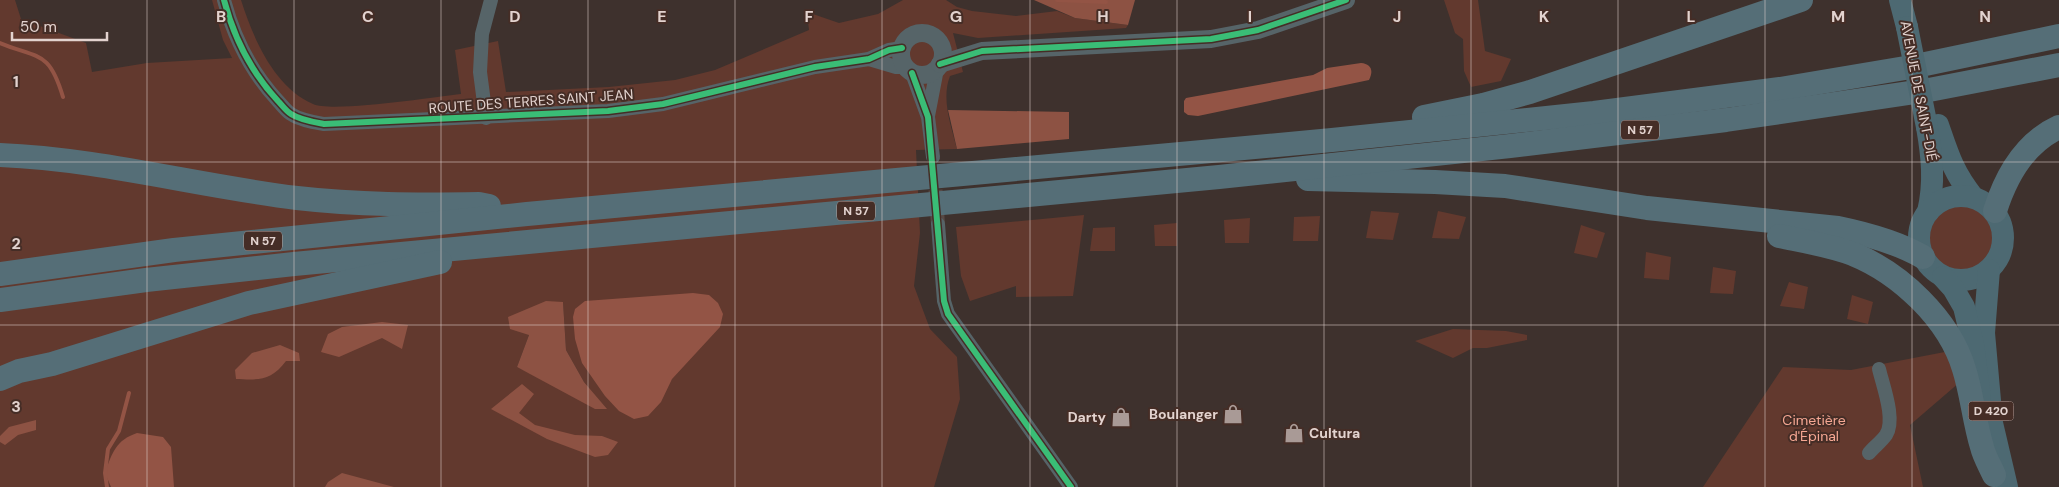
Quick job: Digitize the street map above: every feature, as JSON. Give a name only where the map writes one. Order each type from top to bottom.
[{"type":"highway","points":[[1332,140],[1372,128],[1448,113],[1530,92],[1801,0]]},
{"type":"highway","name":"N 57","points":[[0,274],[174,250],[527,214],[1332,140],[1594,113],[1751,93],[1911,67],[2059,36]]},
{"type":"highway","name":"N 57","points":[[0,300],[146,280],[1510,146],[1726,120],[1929,90],[2059,64]]},
{"type":"highway","points":[[1994,211],[2002,188],[2024,151],[2059,127]]},
{"type":"highway","points":[[7,153],[137,170],[205,184],[298,198],[386,205],[479,204],[527,214]]},
{"type":"highway","points":[[1219,176],[1435,182],[1504,186],[1647,208],[1838,228],[1866,234],[1900,245],[1923,257]]},
{"type":"highway","points":[[1647,208],[1729,227],[1812,242],[1852,254],[1883,270],[1901,284],[1916,296],[1946,331],[1964,367],[1982,448],[1999,483]]},
{"type":"highway","points":[[0,379],[19,371],[52,364],[249,303],[427,266],[493,245]]},
{"type":"highway","points":[[0,391],[21,378],[52,364]]},
{"type":"main road","name":"AVENUE DE SAINT-DIÉ","points":[[1900,0],[1913,26],[1933,126],[1933,190],[1928,212]]},
{"type":"main road","name":"AVENUE DE SAINT-DIÉ","points":[[1913,26],[1916,0]]},
{"type":"main road","name":"AVENUE DE SAINT-DIÉ","points":[[1933,126],[1959,179],[1973,197]]},
{"type":"main road","points":[[1960,195],[1981,200],[1994,211],[2001,221],[2004,232],[2004,244],[2001,255],[1989,270],[1972,279],[1953,280],[1943,277],[1923,257],[1919,246],[1922,222],[1937,203],[1948,197],[1960,195]]},
{"type":"main road","name":"D 420","points":[[1989,270],[1984,333],[1999,483]]},
{"type":"main road","name":"D 420","points":[[1943,277],[1953,288],[1964,307],[1999,483]]},
{"type":"street","name":"ROUTE DES TERRES SAINT JEAN","points":[[224,0],[236,40],[254,71],[290,114],[307,121],[324,124],[608,111],[663,104],[815,67],[869,59],[889,50],[902,48]]},
{"type":"street","points":[[486,118],[480,72],[482,34],[491,0]]},
{"type":"street","points":[[933,157],[928,117],[904,69],[902,61],[902,48],[910,36],[917,33],[924,33],[937,40],[982,51],[1211,39],[1258,30],[1346,0]]},
{"type":"street","points":[[928,117],[943,53],[937,40]]},
{"type":"street","points":[[904,69],[925,75],[939,67],[982,51]]},
{"type":"street","name":"ROUTE DES TERRES SAINT JEAN","points":[[869,59],[904,69]]},
{"type":"street","points":[[938,224],[944,301],[948,314],[1071,487]]},
{"type":"street","points":[[1869,453],[1885,436],[1890,426],[1879,369]]},
{"type":"green space","points":[[0,0],[15,0],[21,19],[86,43],[92,72],[147,63],[232,58],[223,40],[212,0],[241,0],[252,30],[267,60],[287,86],[313,104],[340,107],[384,104],[461,94],[455,50],[498,41],[506,92],[609,87],[675,80],[715,70],[809,30],[807,12],[839,23],[878,14],[903,0],[946,0],[957,7],[972,11],[1016,16],[1057,11],[1075,18],[1128,25],[1126,28],[978,38],[953,33],[963,72],[950,76],[946,94],[957,149],[916,150],[920,233],[914,286],[930,329],[957,357],[960,399],[934,487],[0,487]],"holes":[[[563,302],[566,350],[584,382],[606,409],[517,367],[529,335]]]},
{"type":"green space","points":[[1444,0],[1478,0],[1485,51],[1511,59],[1501,81],[1471,87],[1464,71],[1463,39],[1455,33]]},
{"type":"green space","points":[[1961,206],[1979,212],[1987,220],[1993,238],[1987,256],[1979,264],[1961,270],[1943,264],[1935,256],[1929,238],[1935,220],[1943,212]]},
{"type":"green space","points":[[1371,211],[1399,213],[1393,240],[1366,238]]},
{"type":"green space","points":[[1438,211],[1466,217],[1459,239],[1432,238]]},
{"type":"green space","points":[[1084,215],[1073,296],[1016,297],[1016,286],[970,301],[961,276],[956,227]]},
{"type":"green space","points":[[1320,216],[1318,241],[1293,241],[1294,217]]},
{"type":"green space","points":[[1250,218],[1249,243],[1225,243],[1224,220]]},
{"type":"green space","points":[[1177,223],[1177,246],[1155,246],[1154,225]]},
{"type":"green space","points":[[1581,225],[1605,233],[1597,258],[1574,253]]},
{"type":"green space","points":[[1115,227],[1115,251],[1090,251],[1093,228]]},
{"type":"green space","points":[[1646,252],[1671,257],[1669,280],[1644,278]]},
{"type":"green space","points":[[1713,267],[1736,271],[1733,294],[1710,293]]},
{"type":"green space","points":[[1789,282],[1808,287],[1804,309],[1780,306]]},
{"type":"green space","points":[[1852,295],[1873,302],[1868,324],[1847,319]]},
{"type":"green space","points":[[1453,329],[1506,331],[1527,335],[1527,340],[1487,348],[1473,348],[1453,358],[1415,341]]},
{"type":"green space","name":"Cimetière d'Épinal","points":[[1950,351],[1960,382],[1910,425],[1923,487],[1703,487],[1783,367],[1851,370]]},
{"type":"shaded area","points":[[1034,0],[1135,0],[1128,25],[1075,18]]},
{"type":"shaded area","points":[[1361,63],[1371,68],[1369,80],[1198,116],[1188,115],[1184,112],[1184,101],[1186,98],[1313,75],[1327,68]]},
{"type":"shaded area","points":[[948,110],[1069,112],[1069,139],[957,149]]},
{"type":"shaded area","points":[[693,293],[709,295],[718,303],[723,314],[720,327],[672,379],[661,402],[648,416],[634,419],[619,411],[605,396],[582,363],[575,339],[573,317],[575,309],[585,301]]},
{"type":"shaded area","points":[[546,301],[563,302],[566,350],[584,382],[607,409],[595,409],[517,367],[529,335],[510,329],[508,317]]},
{"type":"shaded area","points":[[382,322],[408,325],[402,349],[382,338],[339,357],[321,352],[328,334],[342,327]]},
{"type":"shaded area","points":[[280,345],[299,353],[300,361],[286,361],[270,376],[264,378],[236,379],[235,370],[252,353]]},
{"type":"shaded area","points":[[522,384],[534,394],[519,413],[535,425],[575,435],[602,436],[618,442],[608,455],[595,457],[547,439],[491,409]]},
{"type":"shaded area","points":[[36,420],[36,430],[18,435],[5,445],[0,442],[0,436],[9,427]]},
{"type":"shaded area","points":[[137,433],[163,437],[171,447],[174,487],[111,487],[105,473],[113,453],[119,443]]},
{"type":"shaded area","points":[[342,473],[394,487],[325,487],[328,482]]},
{"type":"waterway","points":[[1057,0],[1106,2]]},
{"type":"waterway","points":[[0,43],[41,58],[47,63],[53,71],[63,97]]},
{"type":"waterway","points":[[107,487],[105,473],[108,449],[119,431],[129,393]]},
{"type":"tunnel","points":[[934,169],[938,224]]},
{"type":"cycle path","points":[[224,0],[238,41],[268,90],[291,114],[302,119],[324,124],[608,111],[663,104],[815,67],[869,59],[889,50],[902,48]]},
{"type":"cycle path","points":[[940,64],[982,51],[1211,39],[1258,30],[1346,0]]},
{"type":"cycle path","points":[[912,73],[928,117],[944,301],[948,314],[1071,487]]},
{"type":"place","name":"Boulanger","points":[[1233,414]]},
{"type":"place","name":"Darty","points":[[1121,417]]},
{"type":"place","name":"Cultura","points":[[1294,433]]}]
